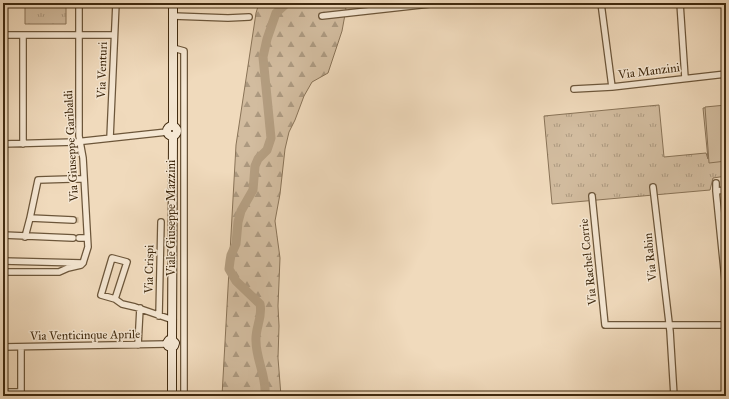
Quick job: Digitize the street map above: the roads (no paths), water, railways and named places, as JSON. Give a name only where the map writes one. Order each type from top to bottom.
[{"type":"street","name":"Via Giuseppe Garibaldi","points":[[79,3],[78,36],[80,141],[84,179],[87,238],[87,251],[83,263]]},
{"type":"street","name":"Via Venturi","points":[[110,138],[116,3]]},
{"type":"street","name":"Viale Giuseppe Mazzini","points":[[172,396],[170,343],[172,320],[171,131],[173,3]]},
{"type":"street","points":[[322,16],[439,3]]},
{"type":"street","points":[[600,3],[612,87]]},
{"type":"street","points":[[680,3],[685,78]]},
{"type":"street","points":[[173,16],[228,18],[249,17]]},
{"type":"street","points":[[3,35],[114,36]]},
{"type":"street","points":[[23,35],[23,144]]},
{"type":"street","name":"Viale Giuseppe Mazzini","points":[[173,48],[184,51],[184,396]]},
{"type":"street","name":"Via Manzini","points":[[574,89],[612,87],[726,74]]},
{"type":"street","points":[[3,144],[80,141],[171,131]]},
{"type":"street","points":[[25,237],[38,180],[84,179]]},
{"type":"street","points":[[716,183],[726,290]]},
{"type":"street","name":"Via Rabin","points":[[653,187],[670,325],[674,396]]},
{"type":"street","points":[[716,191],[726,190]]},
{"type":"street","name":"Via Rachel Corrie","points":[[592,196],[605,325],[670,325]]},
{"type":"street","points":[[30,218],[86,220]]},
{"type":"street","name":"Via Crispi","points":[[159,316],[161,222]]},
{"type":"street","points":[[3,235],[25,237],[87,238]]},
{"type":"street","points":[[115,299],[127,262],[112,258],[101,295],[115,299],[122,304],[140,308],[172,320]]},
{"type":"street","points":[[3,261],[83,263]]},
{"type":"street","points":[[25,261],[25,273]]},
{"type":"street","points":[[3,272],[58,272],[81,265],[83,263]]},
{"type":"street","points":[[138,344],[140,308]]},
{"type":"street","points":[[670,325],[726,325]]},
{"type":"street","name":"Via Venticinque Aprile","points":[[3,347],[170,343]]},
{"type":"street","points":[[3,392],[21,394],[21,347]]},
{"type":"waterway","points":[[265,396],[264,382],[256,348],[256,336],[261,309],[260,304],[236,281],[229,269],[231,255],[236,244],[238,222],[241,211],[253,190],[255,166],[258,159],[267,150],[271,138],[263,57],[267,39],[276,13],[287,3]]},
{"type":"tunnel","points":[[73,220],[79,220]]}]
